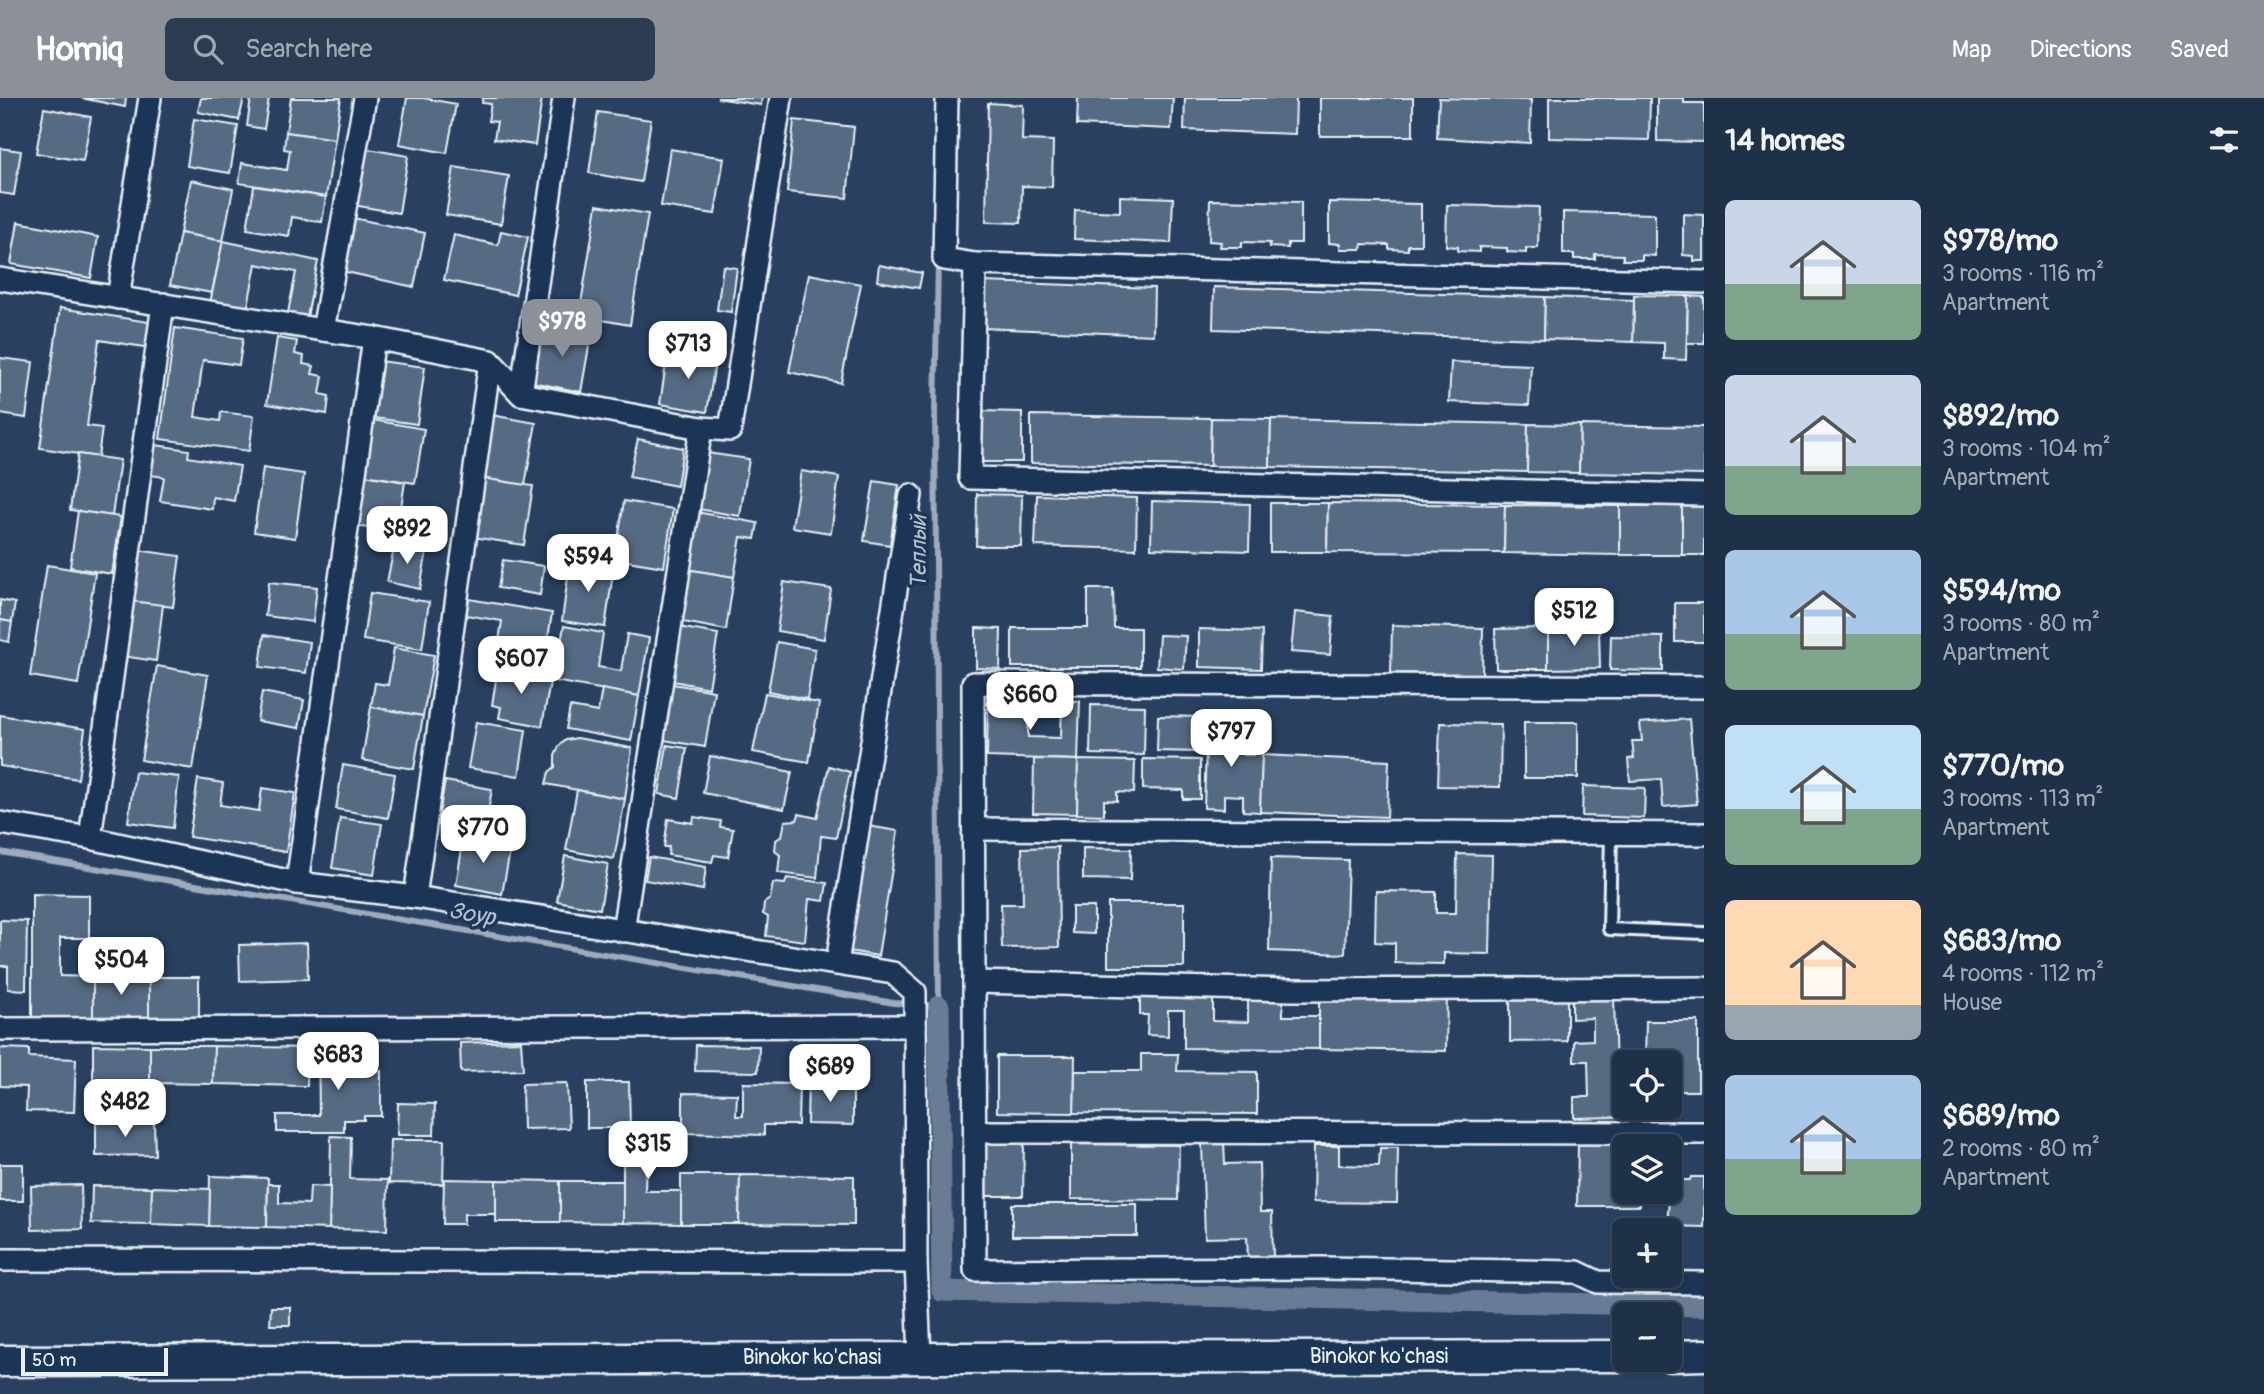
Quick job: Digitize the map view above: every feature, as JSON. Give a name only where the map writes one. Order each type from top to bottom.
[{"type":"main road","points":[[1682,1356],[1704,1355]]},
{"type":"main road","name":"Binokor ko'chasi","points":[[0,1361],[1612,1356]]},
{"type":"street","points":[[118,298],[150,98]]},
{"type":"street","points":[[324,330],[365,98]]},
{"type":"street","points":[[521,394],[564,98]]},
{"type":"street","points":[[0,279],[374,338],[490,361],[521,394],[701,428],[730,430],[780,98]]},
{"type":"street","points":[[947,98],[944,259],[975,264],[1704,282]]},
{"type":"street","points":[[975,264],[970,478],[1704,495]]},
{"type":"street","points":[[90,838],[163,304]]},
{"type":"street","points":[[297,883],[374,338]]},
{"type":"street","points":[[415,897],[490,361]]},
{"type":"street","points":[[623,931],[701,428]]},
{"type":"street","points":[[837,963],[911,495]]},
{"type":"street","points":[[1704,687],[973,683],[975,1270],[1322,1268],[1577,1272],[1598,1282],[1704,1283]]},
{"type":"street","points":[[0,823],[90,838],[297,883],[415,897],[893,973],[915,992],[919,1357]]},
{"type":"street","points":[[974,830],[1704,834]]},
{"type":"street","points":[[974,982],[1293,990],[1704,988]]},
{"type":"street","points":[[0,1029],[915,1026]]},
{"type":"street","points":[[975,1132],[1704,1133]]},
{"type":"street","points":[[0,1259],[916,1262]]},
{"type":"lane","points":[[1611,834],[1609,929],[1704,933]]},
{"type":"building","points":[[81,98],[126,98],[125,107]]},
{"type":"building","points":[[201,98],[244,98],[239,120],[198,112]]},
{"type":"building","points":[[251,98],[269,98],[264,129],[247,126]]},
{"type":"building","points":[[291,98],[341,98],[335,139],[286,132]]},
{"type":"building","points":[[407,98],[456,104],[447,153],[399,144]]},
{"type":"building","points":[[483,98],[542,98],[535,145],[494,139],[497,122],[488,121],[491,104],[482,103]]},
{"type":"building","points":[[717,98],[762,98],[761,105]]},
{"type":"building","points":[[1078,98],[1173,98],[1171,129],[1077,125]]},
{"type":"building","points":[[1185,98],[1296,98],[1295,134],[1184,130]]},
{"type":"building","points":[[1320,98],[1413,98],[1413,136],[1320,136]]},
{"type":"building","points":[[1439,98],[1531,100],[1530,143],[1437,138]]},
{"type":"building","points":[[1549,98],[1650,98],[1649,140],[1549,138]]},
{"type":"building","points":[[1657,98],[1684,98],[1684,103],[1704,103],[1704,142],[1657,141]]},
{"type":"building","points":[[988,103],[1023,105],[1022,140],[1053,141],[1052,187],[1022,186],[1021,223],[986,222]]},
{"type":"building","points":[[44,108],[91,117],[83,161],[36,153]]},
{"type":"building","points":[[598,112],[651,120],[641,182],[589,173]]},
{"type":"building","points":[[194,119],[238,126],[230,173],[187,166]]},
{"type":"building","points":[[794,120],[854,127],[847,198],[787,192]]},
{"type":"building","points":[[286,132],[335,139],[326,197],[239,183],[242,163],[287,170],[290,150],[284,149]]},
{"type":"building","points":[[0,148],[21,151],[14,195],[0,193]]},
{"type":"building","points":[[363,148],[408,156],[399,213],[353,205]]},
{"type":"building","points":[[670,149],[724,158],[715,214],[661,206]]},
{"type":"building","points":[[454,167],[509,176],[501,224],[446,215]]},
{"type":"building","points":[[191,180],[233,189],[223,241],[180,233]]},
{"type":"building","points":[[254,186],[326,197],[322,222],[292,217],[289,236],[247,229]]},
{"type":"building","points":[[1120,196],[1173,198],[1171,243],[1074,239],[1075,210],[1120,212]]},
{"type":"building","points":[[1210,200],[1301,202],[1301,243],[1288,243],[1288,248],[1269,247],[1270,243],[1242,242],[1242,247],[1220,247],[1221,242],[1209,241]]},
{"type":"building","points":[[1329,202],[1421,204],[1421,245],[1408,245],[1408,250],[1389,249],[1389,245],[1362,244],[1361,249],[1340,249],[1340,244],[1329,243]]},
{"type":"building","points":[[597,205],[648,214],[630,325],[579,316]]},
{"type":"building","points":[[1447,205],[1539,207],[1538,248],[1526,248],[1526,253],[1507,252],[1507,248],[1479,247],[1479,252],[1458,251],[1458,247],[1446,246]]},
{"type":"building","points":[[1563,212],[1655,214],[1655,256],[1642,255],[1642,260],[1623,260],[1623,255],[1595,254],[1595,259],[1574,259],[1574,254],[1563,254]]},
{"type":"building","points":[[1683,214],[1704,215],[1704,261],[1694,261],[1694,256],[1683,255]]},
{"type":"building","points":[[348,217],[425,233],[414,287],[337,270]]},
{"type":"building","points":[[18,222],[98,237],[91,278],[11,264]]},
{"type":"building","points":[[501,231],[528,237],[515,295],[444,280],[454,235],[498,245]]},
{"type":"building","points":[[180,233],[223,241],[212,293],[170,285]]},
{"type":"building","points":[[223,241],[318,261],[306,322],[287,318],[296,272],[256,264],[247,311],[210,303]]},
{"type":"building","points":[[879,265],[922,273],[919,288],[877,281]]},
{"type":"building","points":[[723,266],[737,268],[731,312],[717,310]]},
{"type":"building","points":[[809,274],[861,284],[841,383],[789,372]]},
{"type":"building","points":[[984,282],[1154,288],[1153,335],[982,328]]},
{"type":"building","points":[[1214,287],[1545,297],[1544,339],[1213,329]]},
{"type":"building","points":[[1634,295],[1688,296],[1686,360],[1664,359],[1664,343],[1633,342]]},
{"type":"building","points":[[1688,296],[1704,297],[1704,343],[1687,343]]},
{"type":"building","points":[[1545,297],[1634,300],[1633,342],[1544,339]]},
{"type":"building","points":[[60,308],[155,323],[151,348],[99,340],[87,426],[102,428],[98,457],[40,448]]},
{"type":"building","points":[[543,326],[591,335],[581,392],[532,382]]},
{"type":"building","points":[[175,328],[243,338],[239,365],[203,360],[195,417],[220,421],[221,412],[254,416],[249,451],[160,439]]},
{"type":"building","points":[[277,338],[297,341],[295,354],[304,356],[303,364],[314,366],[312,374],[323,376],[320,394],[329,396],[327,414],[267,404]]},
{"type":"building","points":[[668,350],[716,357],[707,412],[660,404]]},
{"type":"building","points":[[0,358],[33,362],[26,418],[0,414]]},
{"type":"building","points":[[380,361],[425,367],[417,424],[374,418]]},
{"type":"building","points":[[1451,362],[1531,365],[1529,405],[1449,402]]},
{"type":"building","points":[[978,411],[1022,412],[1022,462],[978,462]]},
{"type":"building","points":[[491,415],[536,423],[525,485],[481,478]]},
{"type":"building","points":[[1031,415],[1211,418],[1210,466],[1031,463]]},
{"type":"building","points":[[1211,418],[1271,419],[1270,467],[1210,466]]},
{"type":"building","points":[[1271,419],[1528,424],[1527,472],[1270,467]]},
{"type":"building","points":[[373,420],[424,429],[415,483],[364,475]]},
{"type":"building","points":[[1528,424],[1580,425],[1579,473],[1527,472]]},
{"type":"building","points":[[1580,425],[1704,427],[1704,475],[1579,473]]},
{"type":"building","points":[[638,439],[683,448],[677,486],[629,477]]},
{"type":"building","points":[[149,444],[189,450],[188,457],[240,466],[234,501],[213,497],[212,509],[160,501],[164,477],[144,474]]},
{"type":"building","points":[[707,453],[749,459],[740,516],[698,509]]},
{"type":"building","points":[[78,454],[120,460],[112,516],[70,510]]},
{"type":"building","points":[[263,468],[304,474],[295,538],[254,532]]},
{"type":"building","points":[[801,471],[839,477],[831,533],[792,527]]},
{"type":"building","points":[[364,475],[405,482],[397,533],[356,526]]},
{"type":"building","points":[[481,478],[533,486],[524,545],[472,537]]},
{"type":"building","points":[[874,481],[899,485],[890,545],[864,541]]},
{"type":"building","points":[[977,494],[1022,495],[1021,546],[976,546]]},
{"type":"building","points":[[1037,495],[1137,498],[1136,549],[1035,546]]},
{"type":"building","points":[[624,501],[673,509],[664,567],[615,559]]},
{"type":"building","points":[[1152,501],[1250,504],[1249,551],[1151,548]]},
{"type":"building","points":[[1270,503],[1328,503],[1327,552],[1270,552]]},
{"type":"building","points":[[1328,503],[1505,505],[1504,553],[1327,552]]},
{"type":"building","points":[[1505,505],[1620,506],[1620,555],[1504,553]]},
{"type":"building","points":[[1620,506],[1682,506],[1682,555],[1620,555]]},
{"type":"building","points":[[1682,506],[1704,507],[1704,555],[1682,555]]},
{"type":"building","points":[[78,511],[121,517],[112,574],[70,567]]},
{"type":"building","points":[[696,512],[758,523],[755,539],[741,537],[734,577],[686,569]]},
{"type":"building","points":[[395,543],[427,550],[420,589],[387,582]]},
{"type":"building","points":[[137,550],[180,556],[173,607],[130,601]]},
{"type":"building","points":[[503,560],[544,566],[540,595],[498,588]]},
{"type":"building","points":[[570,561],[614,567],[605,627],[562,621]]},
{"type":"building","points":[[47,565],[95,573],[78,684],[30,676]]},
{"type":"building","points":[[686,569],[734,577],[726,630],[678,621]]},
{"type":"building","points":[[269,582],[317,587],[313,622],[265,616]]},
{"type":"building","points":[[784,582],[831,589],[824,639],[777,631]]},
{"type":"building","points":[[1088,589],[1113,589],[1114,628],[1140,628],[1140,667],[1012,667],[1012,628],[1088,628]]},
{"type":"building","points":[[370,593],[429,602],[422,649],[363,640]]},
{"type":"building","points":[[469,599],[552,613],[543,669],[496,660],[502,621],[466,615]]},
{"type":"building","points":[[0,600],[15,603],[12,622],[0,620]]},
{"type":"building","points":[[130,601],[163,605],[156,661],[122,656]]},
{"type":"building","points":[[1675,603],[1704,603],[1704,642],[1675,642]]},
{"type":"building","points":[[1295,612],[1333,616],[1330,655],[1291,652]]},
{"type":"building","points":[[0,620],[12,622],[9,642],[0,640]]},
{"type":"building","points":[[1392,625],[1483,628],[1482,675],[1391,673]]},
{"type":"building","points":[[564,626],[603,633],[598,667],[621,671],[627,634],[649,638],[639,696],[554,681]]},
{"type":"building","points":[[678,627],[718,634],[709,688],[668,680]]},
{"type":"building","points":[[976,628],[1001,629],[1000,669],[976,668]]},
{"type":"building","points":[[1548,628],[1548,669],[1496,669],[1495,629]]},
{"type":"building","points":[[1548,628],[1599,628],[1600,668],[1548,669]]},
{"type":"building","points":[[1199,629],[1262,631],[1261,669],[1199,667]]},
{"type":"building","points":[[264,635],[310,642],[306,673],[260,667]]},
{"type":"building","points":[[1159,635],[1186,636],[1184,669],[1157,667]]},
{"type":"building","points":[[1611,636],[1663,637],[1663,671],[1610,670]]},
{"type":"building","points":[[777,642],[815,649],[807,699],[768,691]]},
{"type":"building","points":[[394,648],[434,655],[423,716],[371,707],[375,683],[388,685]]},
{"type":"building","points":[[157,666],[208,675],[193,769],[141,760]]},
{"type":"building","points":[[498,667],[551,677],[542,726],[499,718],[501,707],[492,705]]},
{"type":"building","points":[[667,683],[714,691],[705,747],[658,739]]},
{"type":"building","points":[[602,689],[639,696],[631,741],[566,729],[570,707],[598,712]]},
{"type":"building","points":[[262,692],[304,700],[299,728],[257,721]]},
{"type":"building","points":[[765,693],[819,703],[809,762],[753,752]]},
{"type":"building","points":[[988,699],[1029,700],[1028,737],[1061,738],[1062,701],[1080,701],[1078,760],[987,757]]},
{"type":"building","points":[[1091,705],[1145,706],[1144,755],[1090,754]]},
{"type":"building","points":[[371,707],[423,716],[414,769],[362,760]]},
{"type":"building","points":[[0,715],[85,729],[78,779],[0,766]]},
{"type":"building","points":[[1158,716],[1202,717],[1200,752],[1157,751]]},
{"type":"building","points":[[1207,718],[1229,719],[1228,740],[1243,741],[1243,755],[1253,755],[1254,742],[1263,743],[1260,812],[1243,811],[1243,796],[1224,795],[1224,809],[1204,808]]},
{"type":"building","points":[[1689,719],[1697,804],[1663,807],[1661,779],[1630,781],[1628,759],[1634,758],[1632,741],[1642,741],[1640,723]]},
{"type":"building","points":[[476,722],[526,730],[519,776],[468,768]]},
{"type":"building","points":[[1524,722],[1578,722],[1578,778],[1524,778]]},
{"type":"building","points":[[1440,723],[1501,724],[1500,787],[1438,786]]},
{"type":"building","points":[[577,738],[632,748],[625,799],[546,784],[549,772],[555,767],[559,746],[566,740]]},
{"type":"building","points":[[667,745],[687,748],[679,798],[659,794]]},
{"type":"building","points":[[1262,755],[1389,761],[1387,817],[1260,812]]},
{"type":"building","points":[[710,756],[792,772],[784,809],[703,793]]},
{"type":"building","points":[[1034,759],[1078,760],[1077,814],[1033,813]]},
{"type":"building","points":[[1143,759],[1200,760],[1200,799],[1183,799],[1183,790],[1143,789]]},
{"type":"building","points":[[1078,760],[1135,761],[1134,793],[1117,792],[1117,801],[1104,800],[1104,815],[1077,814]]},
{"type":"building","points":[[343,765],[395,774],[388,818],[336,809]]},
{"type":"building","points":[[829,766],[850,772],[836,838],[821,836],[817,878],[778,873],[780,855],[775,851],[776,840],[782,836],[785,821],[797,820],[799,814],[817,818]]},
{"type":"building","points":[[135,772],[179,777],[173,828],[128,822]]},
{"type":"building","points":[[198,779],[223,783],[220,805],[259,811],[262,788],[295,793],[286,852],[189,837]]},
{"type":"building","points":[[445,781],[492,789],[484,834],[437,825]]},
{"type":"building","points":[[1583,786],[1645,788],[1644,818],[1582,816]]},
{"type":"building","points":[[577,790],[625,799],[614,859],[566,850]]},
{"type":"building","points":[[694,817],[721,821],[720,827],[733,829],[728,857],[714,855],[712,862],[668,855],[669,847],[664,847],[668,819],[693,823]]},
{"type":"building","points":[[340,818],[382,824],[374,875],[332,868]]},
{"type":"building","points":[[868,826],[898,831],[878,956],[849,951]]},
{"type":"building","points":[[464,837],[511,846],[502,894],[456,885]]},
{"type":"building","points":[[1058,847],[1059,947],[1002,948],[1001,904],[1023,904],[1022,848]]},
{"type":"building","points":[[1083,848],[1131,849],[1130,880],[1083,879]]},
{"type":"building","points":[[1457,854],[1492,855],[1490,954],[1444,953],[1444,964],[1395,963],[1395,943],[1375,942],[1376,891],[1436,892],[1436,913],[1456,913]]},
{"type":"building","points":[[565,856],[608,864],[600,909],[557,901]]},
{"type":"building","points":[[649,857],[706,867],[703,890],[645,880]]},
{"type":"building","points":[[1271,858],[1348,860],[1345,954],[1269,951]]},
{"type":"building","points":[[787,878],[827,883],[824,901],[809,899],[805,941],[766,936],[768,917],[763,914],[764,903],[770,899],[773,883],[785,884]]},
{"type":"building","points":[[32,894],[89,895],[89,938],[60,938],[60,976],[93,977],[93,1017],[32,1017]]},
{"type":"building","points":[[1108,903],[1184,903],[1184,967],[1108,967]]},
{"type":"building","points":[[1072,907],[1094,907],[1094,934],[1072,933]]},
{"type":"building","points":[[0,920],[27,921],[26,990],[8,989],[8,966],[0,966]]},
{"type":"building","points":[[307,943],[308,979],[240,981],[239,945]]},
{"type":"building","points":[[93,977],[149,977],[149,1018],[93,1017]]},
{"type":"building","points":[[149,977],[199,977],[199,1018],[149,1018]]},
{"type":"building","points":[[1319,994],[1447,995],[1446,1051],[1319,1049]]},
{"type":"building","points":[[1140,995],[1213,996],[1213,1021],[1248,1022],[1248,997],[1283,998],[1283,1016],[1319,1016],[1319,1049],[1184,1048],[1184,1010],[1168,1010],[1168,1036],[1147,1035],[1148,1015],[1140,1015]]},
{"type":"building","points":[[1614,995],[1615,1050],[1612,1050],[1612,1117],[1574,1118],[1574,1097],[1589,1097],[1588,1061],[1574,1061],[1574,1041],[1593,1040],[1593,1018],[1572,1019],[1572,996]]},
{"type":"building","points":[[1510,1000],[1567,1000],[1567,1041],[1510,1042]]},
{"type":"building","points":[[1646,1021],[1698,1021],[1698,1091],[1682,1091],[1682,1050],[1645,1050]]},
{"type":"building","points":[[318,1038],[353,1038],[353,1072],[381,1071],[381,1116],[364,1116],[364,1120],[344,1120],[344,1132],[277,1132],[277,1115],[319,1115]]},
{"type":"building","points":[[521,1041],[523,1070],[461,1072],[460,1043]]},
{"type":"building","points":[[93,1045],[150,1046],[150,1083],[93,1082]]},
{"type":"building","points":[[696,1045],[759,1046],[758,1072],[695,1071]]},
{"type":"building","points":[[150,1046],[214,1046],[213,1084],[150,1083]]},
{"type":"building","points":[[214,1046],[308,1048],[307,1086],[213,1084]]},
{"type":"building","points":[[0,1048],[29,1049],[29,1057],[76,1059],[74,1112],[26,1111],[27,1087],[0,1086]]},
{"type":"building","points":[[1141,1054],[1178,1054],[1177,1071],[1257,1072],[1257,1114],[1074,1113],[1075,1071],[1141,1071]]},
{"type":"building","points":[[997,1056],[1075,1056],[1074,1113],[997,1112]]},
{"type":"building","points":[[587,1082],[629,1082],[630,1128],[587,1128]]},
{"type":"building","points":[[808,1082],[853,1083],[853,1125],[807,1124]]},
{"type":"building","points":[[567,1083],[569,1128],[523,1129],[522,1084]]},
{"type":"building","points":[[743,1083],[799,1084],[798,1125],[764,1125],[764,1135],[683,1133],[683,1093],[737,1094],[736,1116],[743,1116]]},
{"type":"building","points":[[398,1103],[435,1104],[434,1135],[397,1135]]},
{"type":"building","points":[[96,1122],[154,1122],[155,1155],[96,1156]]},
{"type":"building","points":[[623,1133],[681,1134],[681,1153],[646,1153],[645,1191],[681,1191],[681,1224],[623,1223]]},
{"type":"building","points":[[331,1136],[351,1137],[350,1179],[388,1180],[387,1230],[329,1229]]},
{"type":"building","points":[[390,1140],[444,1140],[443,1184],[389,1183]]},
{"type":"building","points":[[1224,1142],[1225,1164],[1259,1163],[1260,1212],[1272,1212],[1273,1257],[1248,1258],[1247,1237],[1205,1238],[1202,1143]]},
{"type":"building","points":[[981,1143],[1024,1144],[1023,1196],[980,1196]]},
{"type":"building","points":[[1071,1144],[1179,1145],[1178,1200],[1071,1199]]},
{"type":"building","points":[[1578,1144],[1612,1145],[1612,1204],[1640,1206],[1577,1206]]},
{"type":"building","points":[[1314,1146],[1339,1146],[1339,1165],[1379,1166],[1380,1148],[1398,1148],[1397,1203],[1313,1202]]},
{"type":"building","points":[[0,1164],[23,1164],[23,1201],[0,1201]]},
{"type":"building","points":[[681,1175],[740,1175],[739,1224],[681,1224]]},
{"type":"building","points":[[740,1175],[854,1176],[854,1225],[739,1224]]},
{"type":"building","points":[[210,1176],[268,1178],[267,1227],[209,1226]]},
{"type":"building","points":[[1691,1177],[1704,1177],[1704,1227],[1682,1226],[1682,1218],[1668,1218],[1669,1204],[1682,1204],[1682,1180],[1690,1180]]},
{"type":"building","points":[[444,1179],[496,1180],[496,1214],[464,1214],[464,1224],[443,1224]]},
{"type":"building","points":[[496,1180],[560,1181],[560,1222],[496,1222]]},
{"type":"building","points":[[560,1181],[623,1181],[623,1223],[560,1222]]},
{"type":"building","points":[[268,1184],[279,1184],[279,1203],[309,1204],[310,1186],[330,1187],[329,1229],[267,1227]]},
{"type":"building","points":[[81,1185],[82,1229],[32,1230],[31,1186]]},
{"type":"building","points":[[92,1186],[152,1187],[151,1224],[91,1223]]},
{"type":"building","points":[[152,1187],[210,1189],[209,1226],[151,1224]]},
{"type":"building","points":[[1012,1204],[1137,1204],[1137,1236],[1012,1236]]},
{"type":"building","points":[[271,1307],[290,1307],[290,1325],[270,1325]]},
{"type":"waterway","name":"Зоур","points":[[0,852],[894,1003],[939,1006],[935,411],[938,261]]},
{"type":"waterway","points":[[939,1006],[942,1291],[1704,1306]]},
{"type":"water label","name":"Теплый","points":[[918,552]]}]
